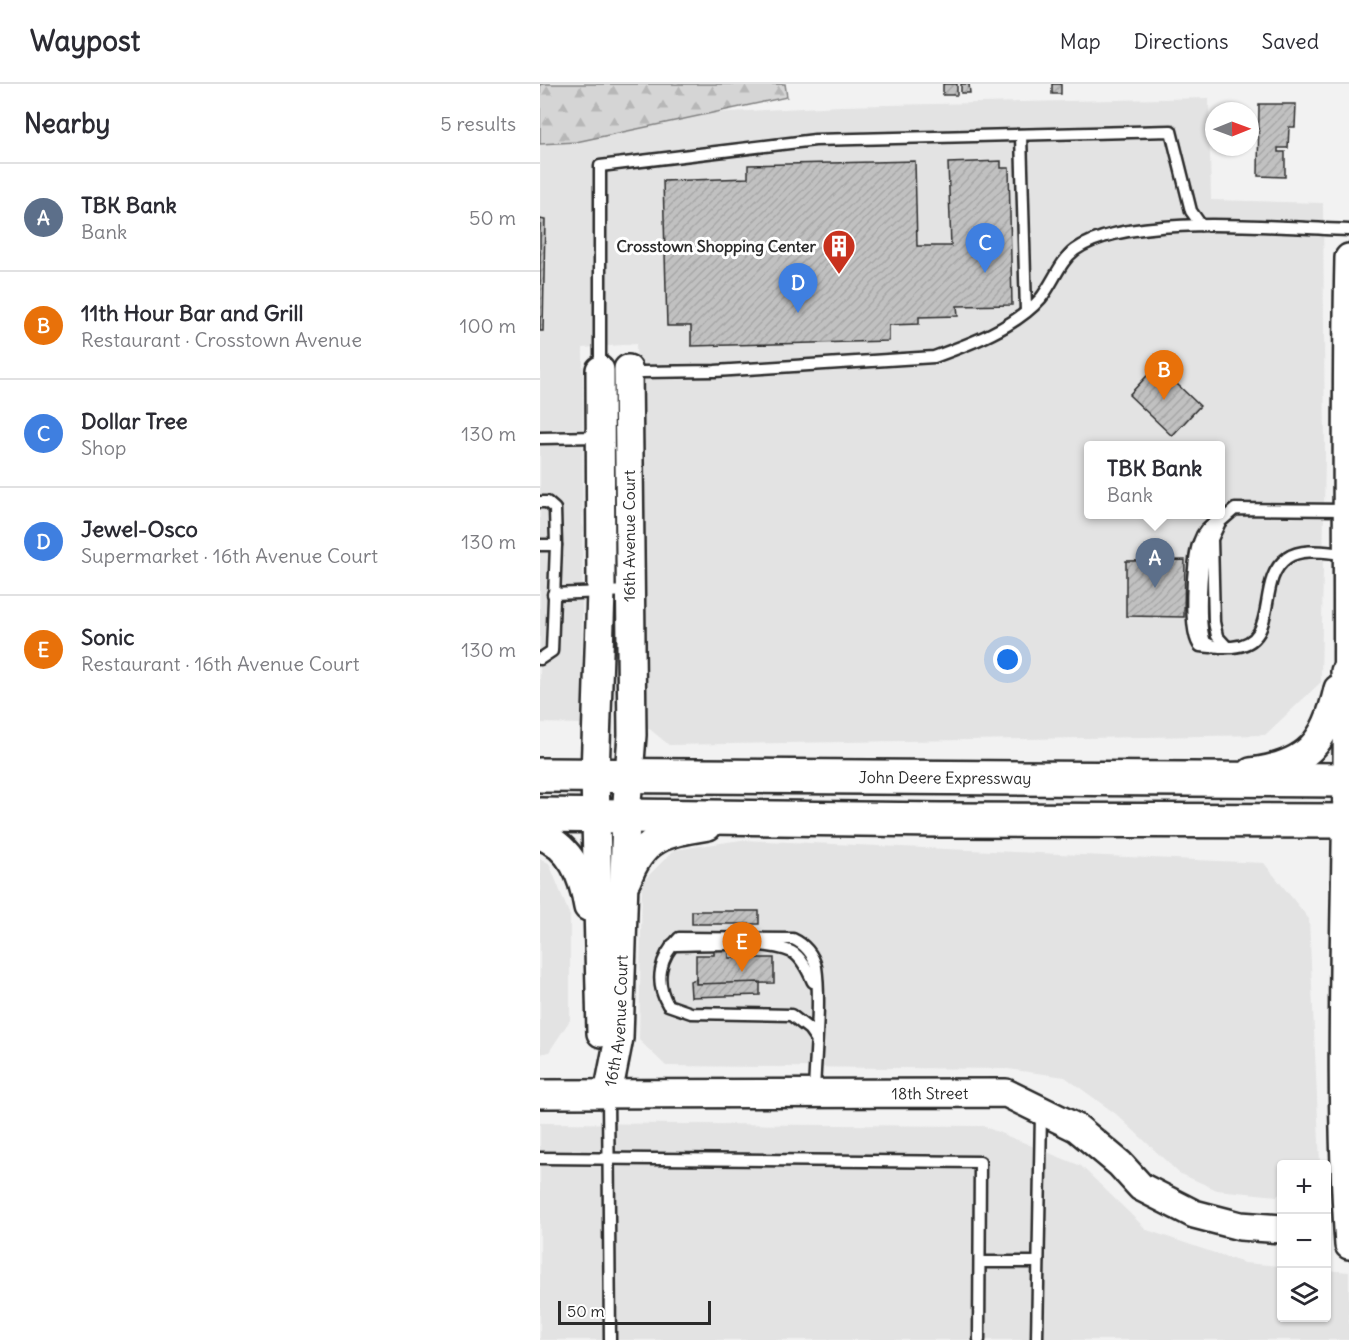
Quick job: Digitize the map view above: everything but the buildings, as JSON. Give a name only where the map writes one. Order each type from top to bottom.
[{"type":"highway","name":"John Deere Expressway","points":[[540,776],[1185,781],[1348,780]]},
{"type":"highway","points":[[540,815],[1347,821]]},
{"type":"street","points":[[1343,1235],[1347,1154],[1344,965],[1348,780],[1346,510],[1349,258]]},
{"type":"street","name":"16th Avenue Court","points":[[608,1094],[619,1038],[624,892],[611,816],[595,775],[601,591],[600,436],[614,369]]},
{"type":"street","name":"16th Avenue Court","points":[[608,1094],[602,1047],[600,968],[611,816],[629,777],[632,735],[629,591],[614,369]]},
{"type":"street","points":[[1185,781],[1260,771],[1299,758],[1323,736],[1348,666]]},
{"type":"street","points":[[624,892],[639,853],[662,836],[752,818]]},
{"type":"street","points":[[540,835],[560,844],[579,874],[587,898],[600,968]]},
{"type":"street","name":"18th Street","points":[[540,1094],[1006,1093],[1077,1128],[1120,1164],[1142,1187],[1194,1214],[1240,1226],[1277,1229]]},
{"type":"lane","points":[[1201,225],[1191,211],[1171,131],[815,140],[600,166],[614,369],[640,372],[715,371],[934,357],[963,346],[1026,311],[1041,298],[1073,252],[1083,244],[1113,234],[1201,225],[1349,230]]},
{"type":"lane","points":[[1021,135],[1026,311]]},
{"type":"lane","points":[[540,438],[600,436]]},
{"type":"lane","points":[[540,502],[547,502],[555,509],[556,545],[552,651],[540,659]]},
{"type":"lane","points":[[1226,517],[1235,509],[1346,510]]},
{"type":"lane","points":[[1223,519],[1206,530],[1199,540],[1194,562],[1196,643],[1200,646],[1241,646],[1251,642],[1260,632],[1272,576],[1288,557],[1307,552],[1347,554]]},
{"type":"lane","points":[[1222,647],[1214,622],[1214,532],[1224,519]]},
{"type":"lane","points":[[540,545],[556,545]]},
{"type":"lane","points":[[553,594],[629,591]]},
{"type":"lane","points":[[814,1094],[816,1039],[816,965],[801,943],[793,939],[679,938],[666,951],[660,983],[668,1005],[691,1013],[791,1015],[810,1029],[816,1039]]},
{"type":"lane","points":[[608,1094],[610,1340]]},
{"type":"lane","points":[[1037,1340],[1041,1110]]},
{"type":"lane","points":[[540,1158],[980,1162],[979,1340]]},
{"type":"lane","points":[[980,1262],[1038,1262]]},
{"type":"shaded area","points":[[1209,98],[1209,102],[1205,102],[1205,156],[1210,156],[1211,200],[1323,203],[1325,455],[1321,682],[1265,735],[669,745],[646,726],[636,344],[583,348],[582,724],[540,723],[540,122],[841,106]]},
{"type":"shaded area","points":[[741,840],[1264,863],[1309,919],[1320,1160],[1277,1160],[1277,1196],[1217,1190],[1179,1173],[1116,1114],[1065,1077],[1008,1069],[666,1066],[639,1040],[642,882],[674,850]]},
{"type":"shaded area","points":[[540,859],[549,863],[570,916],[570,1020],[549,1052],[540,1054]]},
{"type":"shaded area","points":[[540,1123],[983,1126],[1081,1166],[1147,1230],[1244,1263],[1277,1266],[1277,1322],[1331,1322],[1331,1270],[1349,1272],[1349,1340],[540,1340]]},
{"type":"green space","points":[[540,84],[785,84],[787,97],[576,142],[540,144]]},
{"type":"place","name":"Dollar Tree","points":[[985,273]]},
{"type":"place","name":"Crosstown Shopping Center","points":[[839,275]]},
{"type":"place","name":"Jewel-Osco","points":[[798,313]]},
{"type":"place","name":"11th Hour Bar and Grill","points":[[1164,400]]},
{"type":"place","name":"TBK Bank","points":[[1155,588]]},
{"type":"place","name":"Sonic","points":[[742,972]]}]
